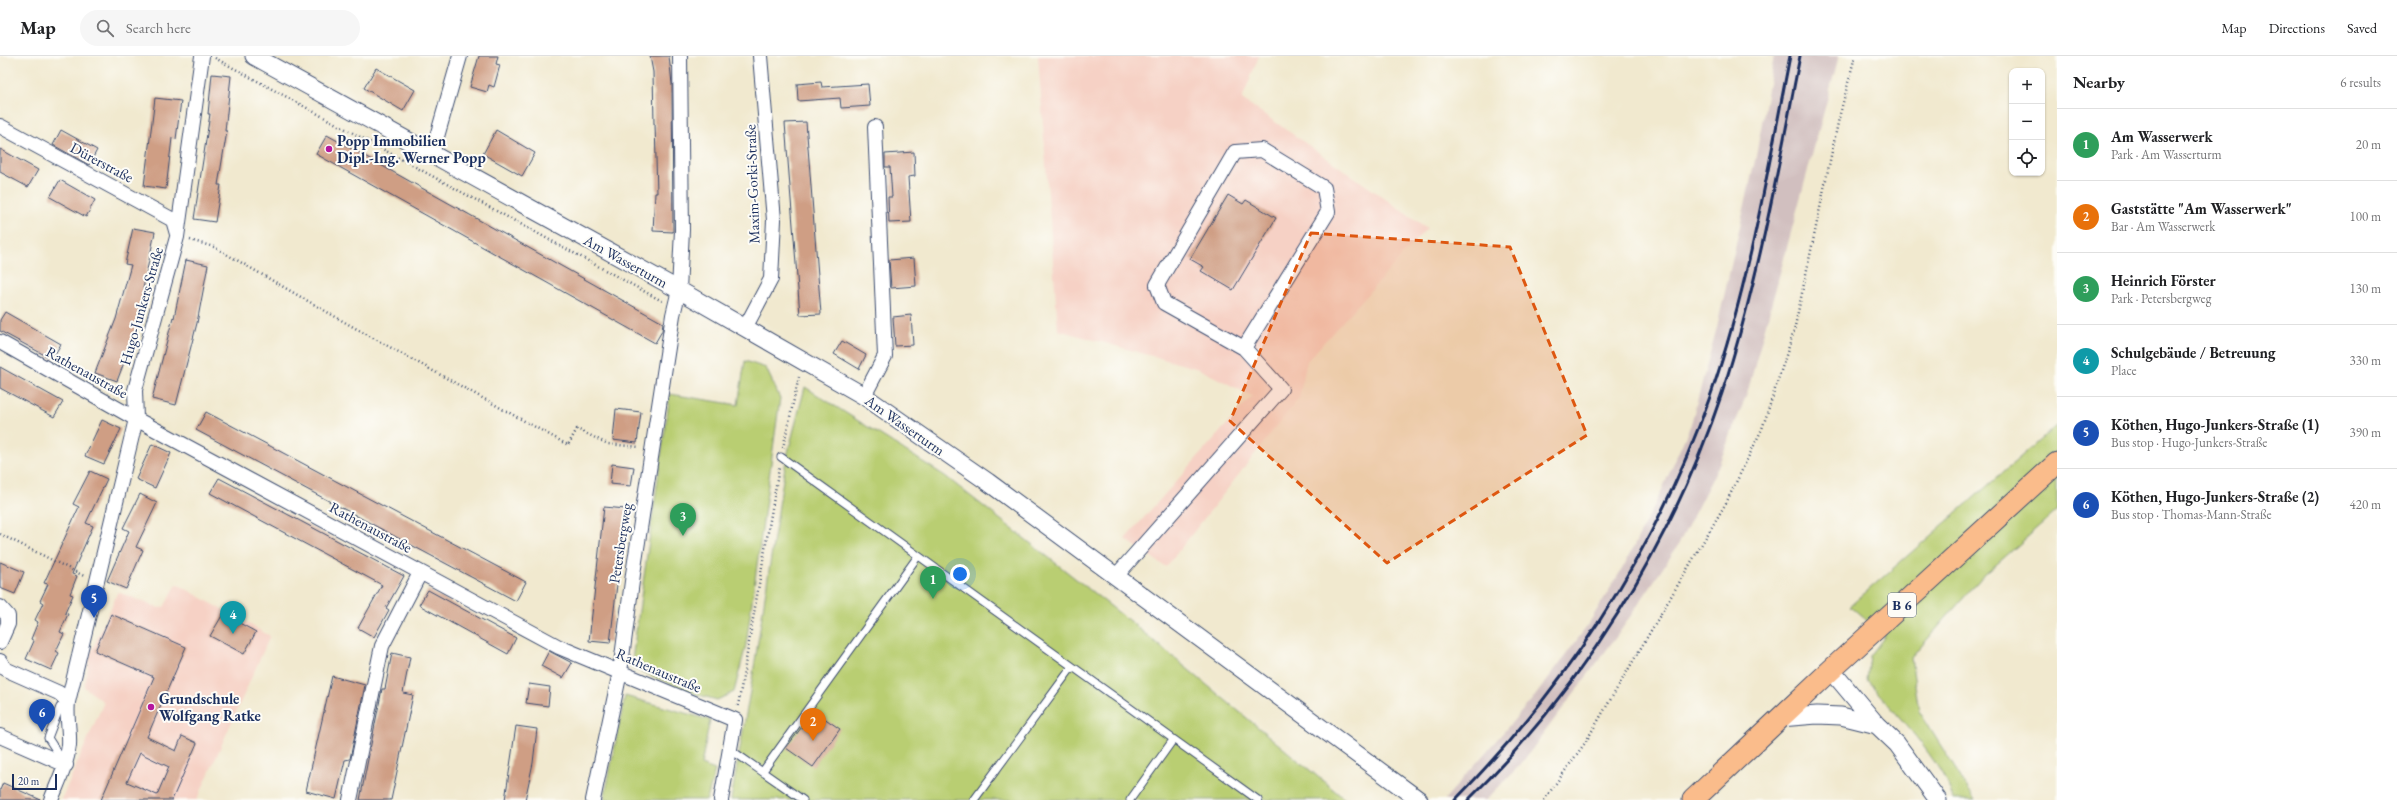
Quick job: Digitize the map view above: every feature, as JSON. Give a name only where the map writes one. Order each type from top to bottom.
[{"type":"main road","name":"B 6","points":[[1693,800],[1831,670],[2057,463]]},
{"type":"street","name":"Hugo-Junkers-Straße","points":[[51,800],[66,765],[69,744],[66,716],[68,702],[136,419],[135,390],[177,237],[202,56]]},
{"type":"street","name":"Am Wasserturm","points":[[254,56],[679,290],[864,396],[988,482],[1419,800]]},
{"type":"street","points":[[432,154],[460,56]]},
{"type":"street","points":[[679,290],[682,230],[680,56]]},
{"type":"street","name":"Maxim-Gorki-Straße","points":[[745,328],[771,279],[774,220],[760,56]]},
{"type":"street","name":"Dürerstraße","points":[[0,126],[173,220],[177,237]]},
{"type":"street","points":[[864,396],[885,356],[875,127]]},
{"type":"street","points":[[1116,576],[1281,389],[1244,348],[1164,303],[1157,285],[1235,152],[1262,150],[1324,188],[1328,212],[1244,348]]},
{"type":"street","name":"Petersbergweg","points":[[594,800],[620,672],[652,449],[679,290]]},
{"type":"street","name":"Rathenaustraße","points":[[0,342],[136,419],[559,647],[735,720]]},
{"type":"street","points":[[350,800],[382,646],[420,573]]},
{"type":"street","points":[[0,607],[8,616],[8,624],[0,642]]},
{"type":"street","points":[[0,661],[5,669],[59,693],[68,702]]},
{"type":"street","points":[[1831,670],[1877,725],[1897,744],[1938,800]]},
{"type":"street","points":[[1780,718],[1817,715],[1841,716],[1877,725]]},
{"type":"street","points":[[721,800],[731,750],[735,720]]},
{"type":"street","points":[[0,736],[66,765]]},
{"type":"lane","points":[[781,457],[1258,800]]},
{"type":"lane","points":[[763,771],[918,556]]},
{"type":"lane","points":[[974,800],[1072,666]]},
{"type":"lane","name":"Hugo-Junkers-Straße","points":[[66,765],[48,738],[60,707],[68,702]]},
{"type":"lane","points":[[1130,800],[1173,740]]},
{"type":"lane","points":[[731,750],[803,800]]},
{"type":"path","points":[[212,56],[373,146],[676,308]]},
{"type":"path","points":[[1544,800],[1585,743],[1722,510],[1762,428],[1794,332],[1839,118],[1855,56]]},
{"type":"path","points":[[177,237],[214,247],[355,328],[568,445],[577,429],[608,444],[652,449]]},
{"type":"path","points":[[735,720],[781,457],[799,375],[805,378]]},
{"type":"path","points":[[0,534],[97,582]]},
{"type":"highlighted area","points":[[1311,233],[1510,247],[1587,435],[1387,563],[1230,421]]},
{"type":"shaded area","points":[[1038,56],[1259,56],[1242,99],[1427,228],[1307,361],[1299,398],[1166,567],[1125,539],[1252,396],[1199,369],[1058,330]]},
{"type":"shaded area","points":[[1774,56],[1839,56],[1747,394],[1717,469],[1677,547],[1617,636],[1520,765],[1486,800],[1447,800],[1445,799],[1535,696],[1586,628],[1625,564],[1661,492],[1691,424],[1717,327],[1756,156]]},
{"type":"shaded area","points":[[177,584],[270,636],[197,800],[61,800],[104,702],[84,687],[91,652],[118,592],[159,608],[164,607]]},
{"type":"green space","points":[[745,361],[766,368],[780,398],[746,645],[734,692],[717,700],[692,693],[631,667],[670,394],[738,405]]},
{"type":"green space","points":[[805,387],[945,476],[1132,623],[1346,800],[731,800],[753,674],[786,460]]},
{"type":"green space","points":[[2057,425],[2057,511],[1981,578],[1911,658],[1919,711],[1975,800],[1953,800],[1948,785],[1929,754],[1903,721],[1867,680],[1870,656],[1885,636],[1850,606]]},
{"type":"green space","points":[[625,696],[710,720],[701,765],[715,770],[707,800],[604,800]]},
{"type":"building","points":[[479,56],[498,56],[496,64],[500,65],[494,87],[489,85],[487,92],[470,87]]},
{"type":"building","points":[[650,56],[669,56],[672,84],[673,232],[653,231],[655,193],[657,193],[653,72]]},
{"type":"building","points":[[376,68],[415,90],[403,111],[364,88]]},
{"type":"building","points":[[212,74],[231,76],[225,131],[227,131],[218,185],[221,185],[215,222],[194,219],[210,114],[208,114]]},
{"type":"building","points":[[821,82],[822,87],[868,84],[870,106],[841,108],[840,98],[798,101],[797,84]]},
{"type":"building","points":[[155,98],[181,101],[176,139],[172,138],[166,189],[144,186]]},
{"type":"building","points":[[806,122],[821,314],[800,315],[785,123]]},
{"type":"building","points":[[61,130],[97,150],[89,165],[53,145]]},
{"type":"building","points":[[496,130],[535,153],[522,176],[483,154]]},
{"type":"building","points":[[327,135],[663,323],[662,331],[655,343],[316,154]]},
{"type":"building","points":[[0,149],[38,170],[28,187],[0,172]]},
{"type":"building","points":[[914,152],[915,176],[908,177],[911,222],[889,223],[888,197],[892,197],[890,167],[885,167],[885,154]]},
{"type":"building","points":[[60,180],[95,200],[86,217],[50,197]]},
{"type":"building","points":[[1228,195],[1243,204],[1246,200],[1276,218],[1233,290],[1201,271],[1204,267],[1190,259]]},
{"type":"building","points":[[133,228],[155,232],[143,289],[148,291],[133,339],[117,381],[95,373],[116,319],[131,265],[125,264]]},
{"type":"building","points":[[914,258],[916,286],[891,288],[889,260]]},
{"type":"building","points":[[186,260],[208,265],[197,323],[176,405],[152,399],[173,317],[174,318]]},
{"type":"building","points":[[5,312],[61,344],[52,359],[0,331],[0,320]]},
{"type":"building","points":[[911,315],[913,345],[895,346],[893,317]]},
{"type":"building","points":[[842,341],[866,355],[859,369],[834,354]]},
{"type":"building","points":[[0,367],[63,402],[54,417],[0,388]]},
{"type":"building","points":[[616,409],[641,412],[637,443],[613,440]]},
{"type":"building","points":[[206,412],[526,582],[516,601],[196,430]]},
{"type":"building","points":[[102,420],[121,429],[104,464],[85,456]]},
{"type":"building","points":[[152,444],[171,453],[155,488],[136,479]]},
{"type":"building","points":[[612,464],[634,467],[631,486],[610,484]]},
{"type":"building","points":[[90,471],[107,479],[86,523],[93,526],[72,574],[77,576],[70,594],[73,595],[65,613],[68,614],[60,632],[64,634],[56,651],[59,653],[51,670],[26,659],[34,641],[31,639],[38,622],[35,620],[43,603],[40,601],[48,584],[44,583],[79,507],[73,504]]},
{"type":"building","points":[[219,478],[404,576],[386,608],[389,610],[374,637],[358,628],[382,585],[210,493]]},
{"type":"building","points":[[140,494],[157,503],[136,547],[143,550],[126,589],[107,581],[129,531],[123,528]]},
{"type":"building","points":[[604,507],[626,509],[610,643],[589,641]]},
{"type":"building","points":[[0,562],[24,572],[15,594],[0,588]]},
{"type":"building","points":[[428,590],[516,638],[508,654],[419,605]]},
{"type":"building","name":"Grundschule Wolfgang Ratke","points":[[111,614],[186,647],[147,737],[176,751],[182,736],[197,743],[172,800],[101,800],[154,677],[95,651]],"holes":[[[140,753],[169,767],[157,795],[127,782]]]},
{"type":"building","points":[[223,614],[256,632],[244,654],[210,636]]},
{"type":"building","points":[[549,651],[572,663],[563,678],[541,666]]},
{"type":"building","points":[[392,653],[410,657],[403,693],[413,695],[391,800],[360,800],[382,689],[385,689]]},
{"type":"building","points":[[332,676],[365,685],[350,759],[345,760],[336,799],[306,791]]},
{"type":"building","points":[[529,684],[550,687],[548,706],[526,703]]},
{"type":"building","points":[[814,711],[840,729],[813,767],[786,748]]},
{"type":"building","points":[[516,726],[537,729],[533,763],[525,800],[505,800]]},
{"type":"building","points":[[3,783],[41,800],[0,800],[0,790]]},
{"type":"railway","points":[[1455,800],[1497,756],[1536,709],[1572,661],[1606,611],[1664,506],[1689,451],[1711,394],[1747,269],[1790,56]]},
{"type":"railway","points":[[1468,800],[1510,757],[1549,711],[1585,662],[1619,612],[1650,559],[1677,505],[1701,449],[1722,393],[1735,352],[1757,268],[1784,141],[1800,56]]},
{"type":"place","name":"Popp Immobilien Dipl.-Ing. Werner Popp","points":[[329,149]]},
{"type":"place","name":"Heinrich Förster","points":[[683,536]]},
{"type":"place","name":"Am Wasserwerk","points":[[933,599]]},
{"type":"place","name":"Köthen, Hugo-Junkers-Straße (1)","points":[[94,618]]},
{"type":"place","name":"Schulgebäude / Betreuung","points":[[233,634]]},
{"type":"place","name":"Grundschule Wolfgang Ratke","points":[[151,707]]},
{"type":"place","name":"Köthen, Hugo-Junkers-Straße (2)","points":[[42,732]]},
{"type":"place","name":"Gaststätte \"Am Wasserwerk\"","points":[[813,741]]}]
